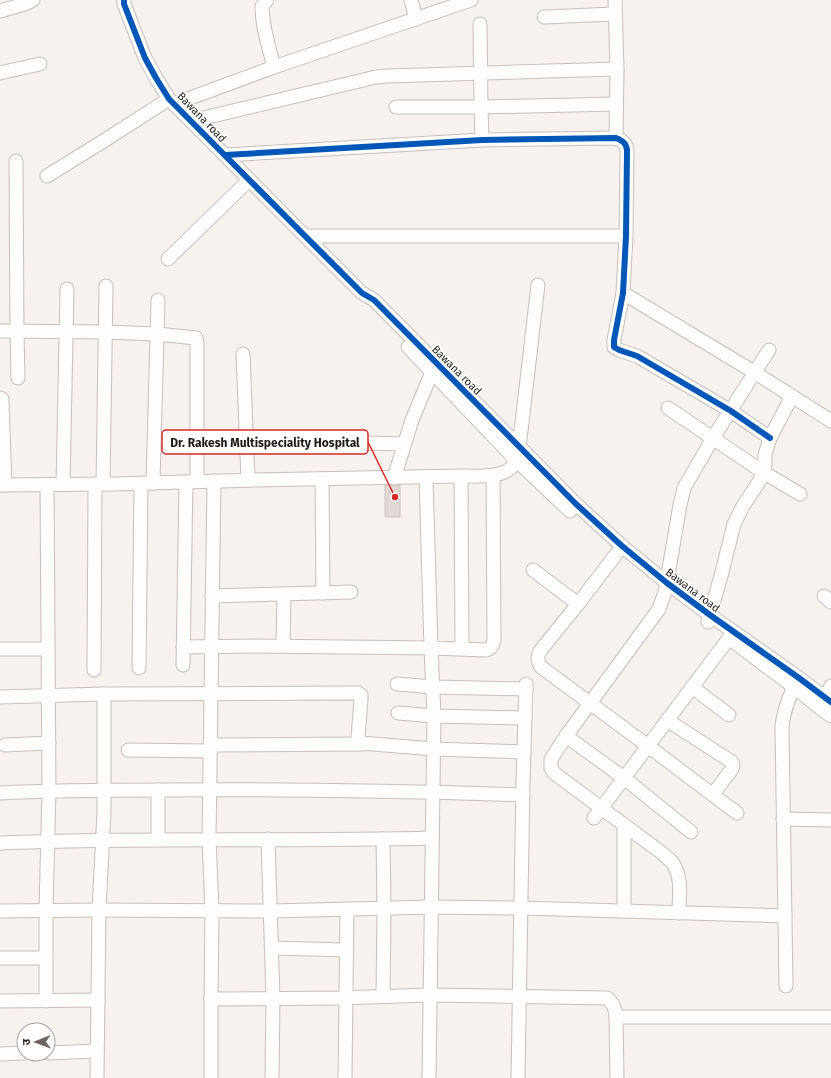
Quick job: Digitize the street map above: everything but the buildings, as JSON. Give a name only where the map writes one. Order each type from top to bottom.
[{"type":"street","points":[[0,11],[25,4],[33,0]]},
{"type":"street","points":[[267,0],[262,6],[262,14],[274,67]]},
{"type":"street","points":[[411,0],[416,19]]},
{"type":"street","points":[[47,176],[172,101],[471,0]]},
{"type":"street","points":[[615,0],[617,69],[616,138]]},
{"type":"street","name":"Bawana road","points":[[122,1],[145,58],[156,78],[172,101],[362,293],[374,300],[518,454]]},
{"type":"street","points":[[544,16],[615,14]]},
{"type":"street","points":[[480,24],[482,140]]},
{"type":"street","points":[[0,73],[40,64]]},
{"type":"street","points":[[191,121],[376,77],[617,69]]},
{"type":"street","points":[[396,107],[616,104]]},
{"type":"street","points":[[225,155],[482,140],[616,138],[623,141],[627,150],[626,236],[623,293],[614,346],[618,350],[637,356],[731,411],[770,438]]},
{"type":"street","points":[[16,160],[18,378]]},
{"type":"street","points":[[168,259],[249,180]]},
{"type":"street","points":[[305,236],[626,236]]},
{"type":"street","points":[[0,398],[2,402],[3,485],[493,476],[512,468],[518,454],[538,285]]},
{"type":"street","points":[[94,670],[106,286]]},
{"type":"street","points":[[63,484],[67,289]]},
{"type":"street","name":"Bawana road","points":[[362,293],[364,300],[369,307],[432,372],[518,454],[617,553],[825,703],[831,716]]},
{"type":"street","points":[[623,293],[754,372],[831,421]]},
{"type":"street","points":[[139,668],[147,483],[158,300]]},
{"type":"street","points":[[0,331],[105,332],[157,334],[196,338],[192,482],[183,665]]},
{"type":"street","points":[[679,913],[680,882],[672,862],[624,825],[597,813],[554,773],[551,768],[551,759],[566,736],[659,609],[666,588],[682,496],[687,484],[713,438],[769,350]]},
{"type":"street","points":[[242,354],[248,480]]},
{"type":"street","points":[[394,478],[412,420],[432,372]]},
{"type":"street","points":[[709,619],[734,524],[743,506],[760,480],[765,465],[770,438],[792,396]]},
{"type":"street","points":[[668,408],[763,472],[800,494]]},
{"type":"street","points":[[246,440],[404,444]]},
{"type":"street","points":[[461,476],[462,648]]},
{"type":"street","points":[[183,647],[283,646],[462,648],[486,650],[490,648],[493,645],[494,640],[493,476]]},
{"type":"street","points":[[426,477],[434,716],[429,1078]]},
{"type":"street","name":"Bawana road","points":[[542,478],[576,504],[666,588]]},
{"type":"street","points":[[322,479],[323,593]]},
{"type":"street","points":[[211,1078],[212,911],[209,839],[214,481]]},
{"type":"street","points":[[46,1000],[46,910],[49,791],[47,485]]},
{"type":"street","points":[[617,553],[540,651],[538,662],[541,667],[737,813]]},
{"type":"street","points":[[533,570],[578,604]]},
{"type":"street","points":[[212,596],[351,592]]},
{"type":"street","points":[[283,646],[284,594]]},
{"type":"street","name":"Bawana road","points":[[709,619],[729,638],[797,682]]},
{"type":"street","points":[[597,813],[729,638]]},
{"type":"street","points":[[0,649],[48,649]]},
{"type":"street","points":[[786,986],[782,720],[797,682]]},
{"type":"street","points":[[397,684],[433,687],[526,687],[518,1078]]},
{"type":"street","points":[[825,703],[831,686]]},
{"type":"street","points":[[692,687],[729,715]]},
{"type":"street","points":[[0,697],[104,694],[358,693],[361,700],[358,737],[361,743],[365,744]]},
{"type":"street","points":[[97,1078],[99,910],[104,790],[104,694]]},
{"type":"street","points":[[398,713],[434,716],[525,718]]},
{"type":"street","points":[[667,720],[732,762],[732,769],[713,794]]},
{"type":"street","points":[[566,736],[624,778],[691,832]]},
{"type":"street","points":[[5,745],[49,743]]},
{"type":"street","points":[[128,750],[365,744],[434,749],[524,752]]},
{"type":"street","points":[[0,793],[104,790],[320,790],[523,795]]},
{"type":"street","points":[[158,790],[158,839]]},
{"type":"street","points":[[783,819],[831,820]]},
{"type":"street","points":[[624,825],[624,911]]},
{"type":"street","points":[[0,843],[158,839],[432,838]]},
{"type":"street","points":[[268,839],[273,998],[272,1078]]},
{"type":"street","points":[[383,839],[383,996]]},
{"type":"street","points":[[0,911],[271,911],[431,907],[521,908],[785,916]]},
{"type":"street","points":[[345,1078],[347,909]]},
{"type":"street","points":[[272,948],[346,950]]},
{"type":"street","points":[[0,958],[46,958]]},
{"type":"street","points":[[211,999],[346,998],[430,995],[607,998],[615,1007],[617,1078]]},
{"type":"street","points":[[0,1001],[98,1000]]},
{"type":"street","points":[[616,1017],[831,1017]]},
{"type":"street","points":[[56,1052],[97,1051]]},
{"type":"street","points":[[0,1054],[16,1053]]},
{"type":"cycle path","points":[[124,0],[124,4],[145,58],[169,99],[362,293],[374,300],[576,504],[622,546],[667,583],[831,702]]},
{"type":"cycle path","points":[[225,155],[482,140],[616,138],[621,140],[627,148],[626,236],[623,293],[614,347],[637,356],[731,411],[770,438]]},
{"type":"place","name":"Dr. Rakesh Multispeciality Hospital","points":[[395,497]]}]
